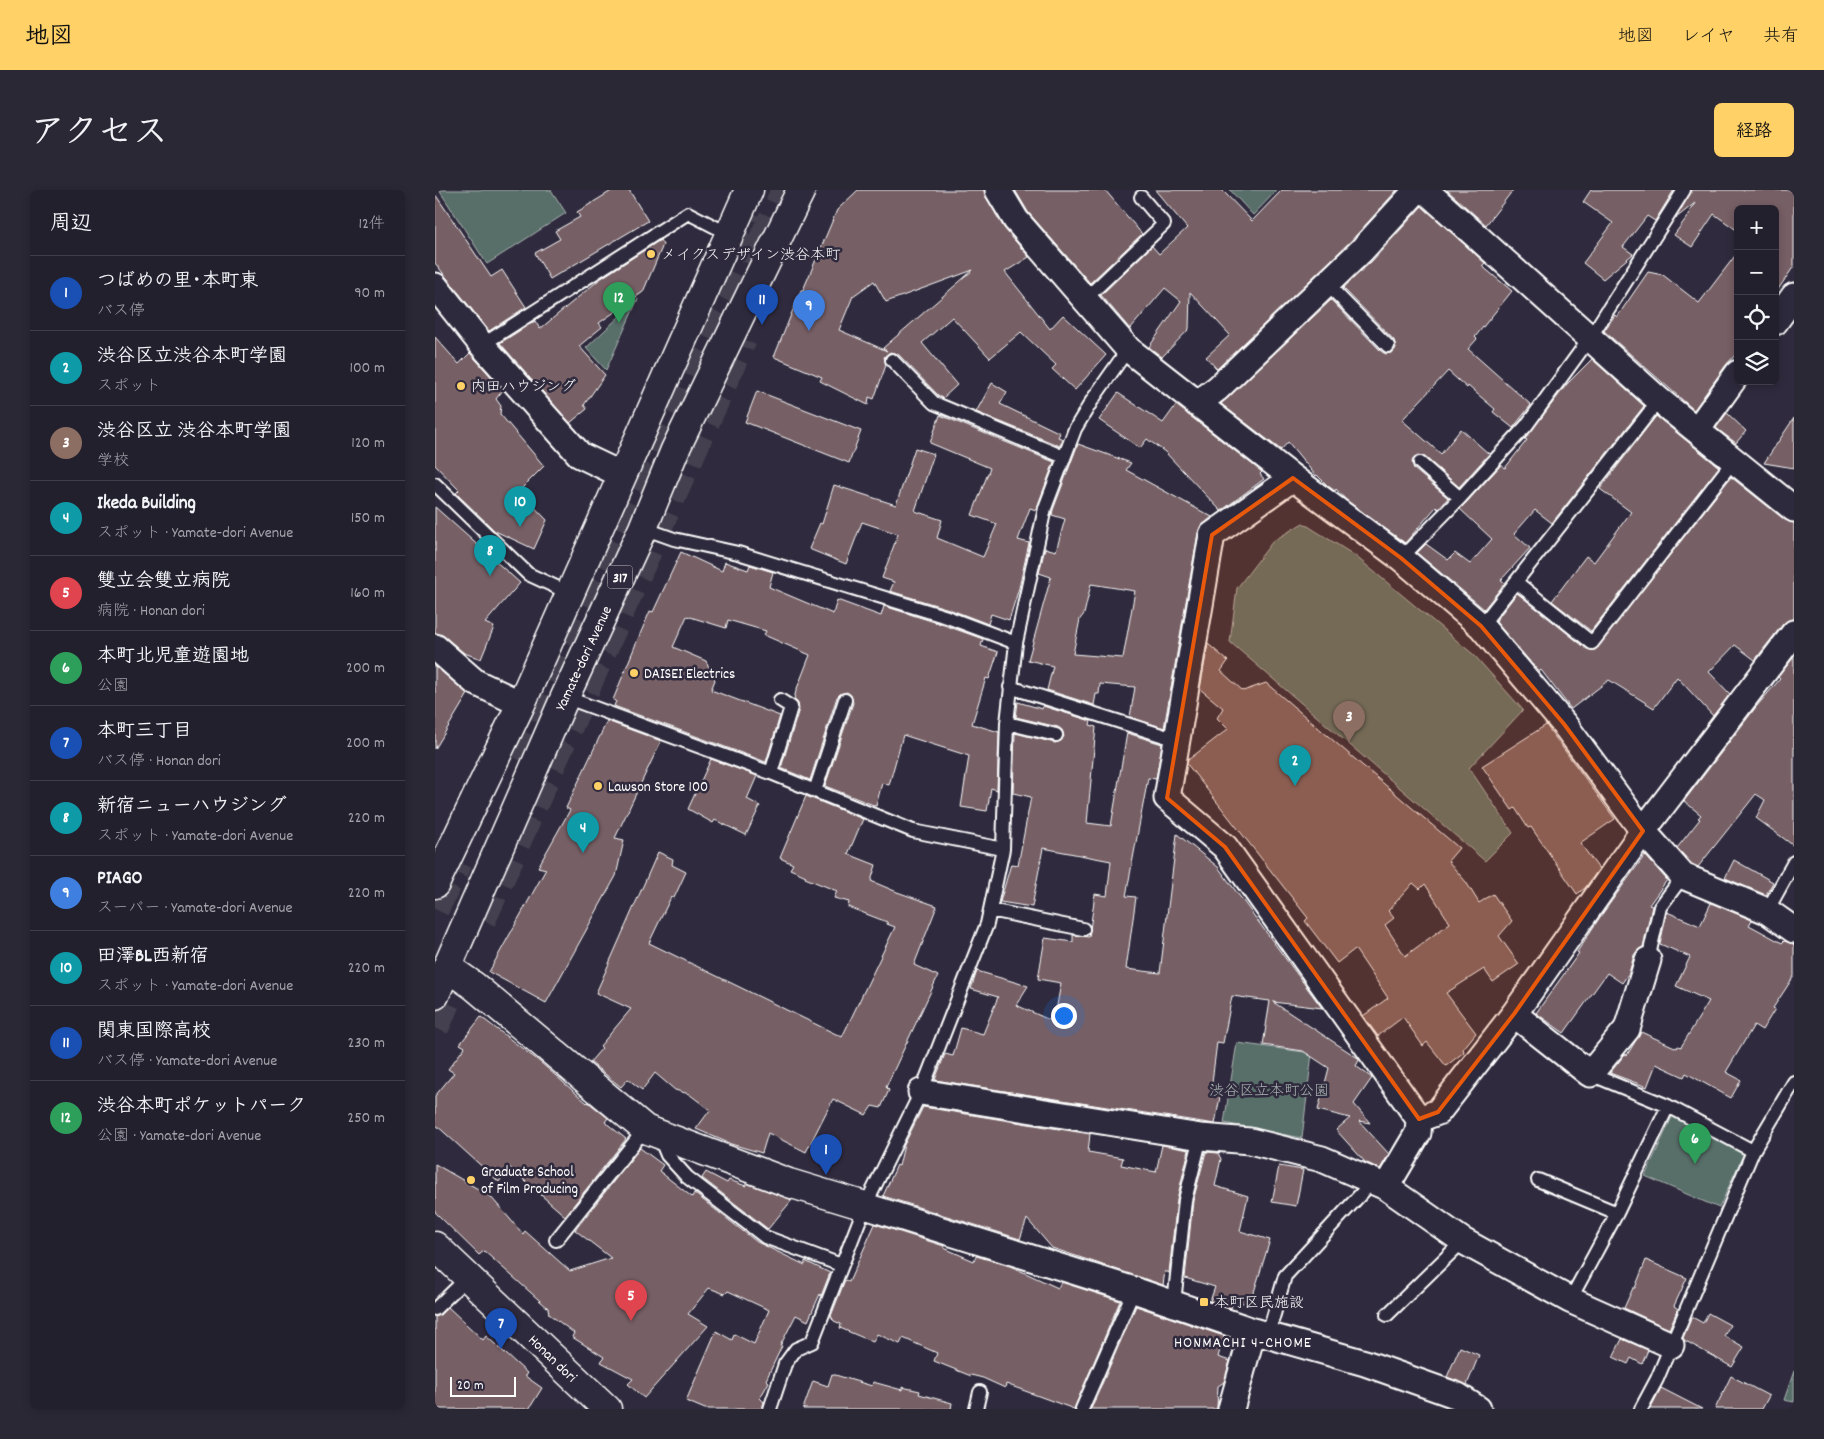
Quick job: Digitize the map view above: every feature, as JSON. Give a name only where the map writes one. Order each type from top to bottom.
[{"type":"main road","points":[[435,884],[521,704],[749,190]]},
{"type":"main road","name":"Yamate-dori Avenue","points":[[435,995],[565,696],[643,528],[675,450],[801,190]]},
{"type":"main road","points":[[447,967],[475,986],[651,1132],[789,1183],[865,1206]]},
{"type":"main road","name":"Honan dori","points":[[435,1246],[607,1409]]},
{"type":"street","points":[[998,190],[1016,220],[1128,349],[1293,478],[1401,558],[1481,626],[1564,724],[1643,831],[1683,876],[1767,911],[1794,930]]},
{"type":"street","points":[[1197,404],[1217,388],[1361,251],[1417,190]]},
{"type":"street","points":[[1425,190],[1659,400],[1794,509]]},
{"type":"street","points":[[435,286],[482,345],[580,455],[622,475]]},
{"type":"street","points":[[1779,317],[1794,296]]},
{"type":"street","points":[[1697,430],[1734,379]]},
{"type":"street","points":[[1293,478],[1212,534],[1167,798],[1225,847],[1419,1119],[1419,1133],[1379,1184]]},
{"type":"street","points":[[1419,1119],[1438,1112],[1514,1014],[1643,831],[1794,633]]},
{"type":"street","points":[[435,647],[475,682],[521,704]]},
{"type":"street","points":[[1514,1014],[1590,1074],[1627,1029],[1648,960]]},
{"type":"street","points":[[921,1092],[1201,1138],[1250,1141],[1322,1159],[1379,1184],[1463,1241],[1570,1300],[1671,1345]]},
{"type":"street","points":[[865,1206],[1134,1290],[1261,1333],[1365,1363],[1458,1396],[1478,1409]]},
{"type":"street","points":[[1231,1409],[1261,1333]]},
{"type":"lane","points":[[1401,558],[1461,498],[1526,426],[1590,338],[1684,190]]},
{"type":"lane","points":[[1084,300],[1164,224],[1141,196]]},
{"type":"lane","points":[[482,345],[688,213],[729,234]]},
{"type":"lane","points":[[1326,283],[1389,346]]},
{"type":"lane","points":[[770,1409],[785,1364],[796,1349],[812,1342],[865,1206],[921,1092],[987,924],[1003,849],[1007,723],[1016,643],[1045,508],[1075,429],[1093,399],[1128,349]]},
{"type":"lane","points":[[891,360],[934,404],[1064,457]]},
{"type":"lane","points":[[1481,626],[1659,400]]},
{"type":"lane","points":[[1516,582],[1592,643],[1734,460]]},
{"type":"lane","points":[[1419,463],[1461,498]]},
{"type":"lane","points":[[435,484],[528,574],[569,593]]},
{"type":"lane","points":[[643,528],[674,539],[738,553],[947,617],[1016,643]]},
{"type":"lane","points":[[1010,687],[1177,740]]},
{"type":"lane","points":[[565,696],[771,772],[913,831],[1003,849]]},
{"type":"lane","points":[[771,772],[791,707],[780,700]]},
{"type":"lane","points":[[815,791],[845,700]]},
{"type":"lane","points":[[1007,723],[1056,735]]},
{"type":"lane","points":[[1767,911],[1794,862]]},
{"type":"lane","points":[[1648,960],[1660,907],[1683,876]]},
{"type":"lane","points":[[990,910],[1083,929]]},
{"type":"lane","points":[[1590,1074],[1668,1106],[1753,1150]]},
{"type":"lane","points":[[1641,1409],[1657,1378],[1753,1150],[1794,1082]]},
{"type":"lane","points":[[1570,1300],[1617,1213],[1668,1106]]},
{"type":"lane","points":[[556,1240],[651,1132],[667,1155],[687,1177],[765,1237],[841,1265]]},
{"type":"lane","points":[[1174,1304],[1185,1200],[1201,1138]]},
{"type":"lane","points":[[1538,1180],[1617,1213]]},
{"type":"lane","points":[[1261,1333],[1285,1276],[1379,1184]]},
{"type":"lane","points":[[1387,1315],[1463,1241]]},
{"type":"lane","points":[[435,1310],[468,1277]]},
{"type":"lane","points":[[1082,1409],[1134,1290]]},
{"type":"lane","points":[[977,1409],[980,1392]]},
{"type":"highlighted area","points":[[1293,478],[1401,558],[1481,626],[1564,724],[1643,831],[1514,1014],[1438,1112],[1419,1119],[1225,847],[1167,798],[1212,535]]},
{"type":"green space","points":[[439,190],[551,190],[566,213],[487,264]]},
{"type":"green space","points":[[1230,190],[1277,190],[1253,215]]},
{"type":"green space","points":[[638,299],[606,370],[586,348]]},
{"type":"green space","points":[[1303,523],[1354,555],[1474,655],[1523,710],[1469,768],[1513,833],[1485,861],[1230,642],[1237,588],[1273,541]]},
{"type":"green space","name":"渋谷区立本町公園","points":[[1237,1043],[1312,1053],[1302,1138],[1224,1123]]},
{"type":"green space","points":[[1673,1115],[1744,1153],[1719,1208],[1645,1176]]},
{"type":"green space","points":[[1794,1371],[1794,1402],[1784,1400]]},
{"type":"building","points":[[613,190],[629,190],[648,221],[550,279],[535,253],[560,239],[555,231],[580,217],[577,212]]},
{"type":"building","points":[[858,190],[984,190],[1004,228],[1029,257],[1005,272],[1050,329],[1063,315],[1106,355],[1075,390],[1052,369],[1056,365],[1021,332],[990,358],[952,317],[922,343],[957,385],[943,398],[898,354],[890,352],[884,357],[886,365],[874,399],[869,397],[868,405],[820,381],[822,377],[774,357],[801,290],[803,290],[837,210]],"holes":[[[973,270],[883,348],[887,351],[839,330],[853,296],[874,281],[886,302]]]},
{"type":"building","points":[[1015,190],[1105,190],[1142,234],[1090,283],[1028,212]]},
{"type":"building","points":[[1155,190],[1222,190],[1252,221],[1282,190],[1397,190],[1351,241],[1217,369],[1206,357],[1230,335],[1190,292],[1189,329],[1162,357],[1149,347],[1181,301],[1165,288],[1130,329],[1101,295],[1152,246],[1159,254],[1187,228]]},
{"type":"building","points":[[1447,190],[1513,190],[1486,225]]},
{"type":"building","points":[[1591,190],[1674,190],[1655,221],[1647,216],[1623,247],[1633,254],[1603,279],[1583,263],[1613,223],[1583,202]]},
{"type":"building","points":[[1692,190],[1794,190],[1794,266],[1779,288],[1779,205],[1734,205],[1734,228],[1714,214],[1692,247],[1674,235],[1695,203],[1676,218]]},
{"type":"building","points":[[435,194],[491,277],[502,270],[526,307],[489,331],[435,263]]},
{"type":"building","points":[[1422,206],[1485,263],[1482,266],[1512,291],[1475,337],[1477,339],[1468,349],[1531,405],[1513,428],[1493,412],[1495,409],[1448,371],[1402,420],[1441,454],[1461,429],[1489,454],[1459,487],[1425,457],[1418,455],[1414,457],[1412,462],[1414,469],[1448,498],[1438,509],[1436,507],[1405,543],[1346,500],[1336,489],[1335,491],[1316,476],[1288,442],[1281,450],[1221,404],[1331,300],[1382,352],[1386,354],[1393,352],[1396,348],[1394,340],[1343,288],[1372,261]]},
{"type":"building","points":[[660,240],[663,245],[643,292],[599,323],[602,327],[579,346],[605,375],[584,405],[587,409],[570,423],[500,343],[535,321],[540,329],[600,279]]},
{"type":"building","points":[[1734,257],[1734,356],[1694,410],[1604,331],[1615,315],[1617,317],[1648,272],[1663,275],[1699,303]]},
{"type":"building","points":[[435,337],[459,364],[470,353],[503,390],[496,399],[501,406],[500,414],[544,466],[519,491],[547,520],[534,549],[495,531],[456,493],[459,490],[435,465]]},
{"type":"building","points":[[1592,359],[1644,406],[1552,523],[1535,510],[1514,534],[1530,548],[1501,580],[1505,583],[1484,609],[1417,553],[1426,544],[1448,560],[1455,553],[1470,564],[1492,539],[1460,509],[1501,465],[1505,468],[1567,384]]},
{"type":"building","points":[[992,383],[1007,392],[1000,404],[1060,433],[1058,437],[1063,439],[1060,446],[976,412]]},
{"type":"building","points":[[757,391],[861,431],[849,463],[745,422]]},
{"type":"building","points":[[1118,393],[1163,423],[1176,405],[1262,472],[1260,474],[1264,479],[1221,511],[1165,452],[1147,439],[1140,448],[1099,420]]},
{"type":"building","points":[[1727,413],[1746,431],[1736,443],[1716,428]]},
{"type":"building","points":[[940,415],[1054,462],[1036,510],[1030,508],[1018,540],[1029,543],[1019,588],[1009,620],[991,614],[988,624],[949,609],[890,591],[894,582],[882,578],[898,534],[862,522],[846,564],[809,549],[820,523],[822,524],[834,485],[896,505],[915,448],[934,454],[915,511],[942,520],[937,538],[983,557],[997,524],[972,515],[990,468],[930,443]]},
{"type":"building","points":[[1656,416],[1719,467],[1591,631],[1552,601],[1586,556],[1594,562],[1631,512],[1600,489]]},
{"type":"building","points":[[1794,418],[1794,468],[1764,463]]},
{"type":"building","points":[[1078,444],[1131,463],[1126,470],[1212,517],[1200,527],[1198,533],[1164,728],[1130,717],[1135,687],[1100,684],[1099,694],[1096,694],[1094,705],[1047,690],[1053,666],[1028,660],[1051,577],[1039,573],[1045,548],[1056,551],[1065,519],[1052,515]],"holes":[[[1091,584],[1135,591],[1123,658],[1073,654],[1080,619],[1084,614]]]},
{"type":"building","points":[[1731,477],[1785,520],[1794,523],[1794,619],[1788,620],[1783,624],[1755,660],[1735,645],[1709,672],[1730,694],[1713,716],[1677,677],[1654,708],[1609,680],[1571,709],[1541,670],[1539,672],[1496,622],[1497,619],[1517,593],[1587,649],[1595,650]]},
{"type":"building","points":[[435,507],[520,583],[485,623],[494,627],[481,659],[464,653],[444,636],[435,633]]},
{"type":"building","points":[[681,552],[722,571],[725,562],[748,570],[750,565],[773,572],[769,587],[833,614],[837,600],[881,616],[884,606],[983,639],[981,646],[998,652],[989,679],[986,678],[972,724],[999,732],[997,790],[991,788],[987,811],[961,807],[969,756],[903,735],[889,785],[882,783],[876,806],[825,786],[853,703],[851,695],[847,692],[837,697],[810,780],[781,768],[799,709],[794,699],[796,691],[810,655],[764,635],[766,631],[728,620],[726,628],[687,616],[673,647],[706,661],[715,680],[711,690],[780,716],[766,762],[614,706],[616,701],[613,700],[650,611],[653,612]]},
{"type":"building","points":[[1208,644],[1228,661],[1221,671],[1243,691],[1266,683],[1459,848],[1448,861],[1466,882],[1479,903],[1493,894],[1512,921],[1499,936],[1519,964],[1493,982],[1484,969],[1446,993],[1476,1033],[1463,1049],[1464,1052],[1446,1066],[1427,1042],[1423,1046],[1403,1017],[1378,1036],[1363,1016],[1388,998],[1355,949],[1337,963],[1305,921],[1308,918],[1187,764],[1188,760],[1228,729],[1217,718],[1223,708],[1200,689]],"holes":[[[1413,883],[1420,889],[1425,884],[1450,923],[1405,956],[1385,925],[1394,918],[1388,911]]]},
{"type":"building","points":[[1794,657],[1794,846],[1756,818],[1765,800],[1756,794],[1698,867],[1692,864],[1677,848],[1700,819],[1698,818],[1701,815],[1684,801],[1756,707],[1780,679],[1778,677]]},
{"type":"building","points":[[435,666],[468,694],[435,749]]},
{"type":"building","points":[[1018,702],[1042,709],[1043,706],[1091,721],[1090,725],[1096,727],[1087,823],[1111,826],[1127,733],[1162,744],[1156,779],[1148,778],[1126,896],[1136,897],[1126,969],[1160,973],[1177,834],[1218,867],[1322,1008],[1273,1002],[1358,1058],[1356,1066],[1372,1078],[1354,1104],[1370,1123],[1359,1121],[1389,1154],[1380,1169],[1365,1162],[1336,1130],[1350,1118],[1318,1110],[1329,1068],[1303,1051],[1263,1045],[1270,1001],[1232,996],[1223,1043],[1217,1042],[1211,1090],[1221,1091],[1215,1124],[935,1080],[945,1054],[953,1056],[961,1028],[983,1034],[998,997],[971,989],[977,971],[1028,986],[1016,1005],[1054,1022],[1061,983],[1038,979],[1045,938],[1073,942],[1073,935],[1089,937],[1095,894],[1107,896],[1111,861],[1043,848],[1032,907],[1000,902],[1011,864],[1018,865],[1031,797],[1013,793],[1015,733],[1055,743],[1061,741],[1064,736],[1062,730],[1058,727],[1016,717]]},
{"type":"building","points":[[607,721],[661,741],[615,838],[624,840],[616,876],[546,1003],[489,972],[546,869],[538,867],[570,810],[566,808]]},
{"type":"building","points":[[1546,725],[1615,819],[1580,843],[1599,869],[1585,888],[1577,894],[1531,827],[1528,828],[1515,808],[1512,810],[1482,766]]},
{"type":"building","points":[[711,759],[757,776],[747,799],[760,806],[746,835],[715,820],[713,823],[688,809]]},
{"type":"building","points":[[806,796],[863,819],[848,854],[876,865],[871,881],[937,906],[914,965],[938,976],[886,1087],[889,1090],[881,1108],[872,1106],[866,1115],[833,1099],[806,1152],[768,1133],[762,1153],[731,1144],[696,1129],[710,1110],[689,1094],[675,1090],[655,1073],[642,1090],[628,1079],[621,1087],[590,1062],[602,1048],[600,1046],[631,1009],[596,993],[658,852],[673,859],[672,865],[686,872],[674,898],[671,897],[649,943],[842,1037],[895,927],[848,907],[849,902],[834,898],[837,891],[805,878],[806,876],[790,869],[793,864],[780,858]]},
{"type":"building","points":[[1645,855],[1667,880],[1649,905],[1652,906],[1643,947],[1634,955],[1629,973],[1622,983],[1607,973],[1564,1033],[1536,1013],[1579,953],[1577,952],[1600,917]]},
{"type":"building","points":[[1734,860],[1773,882],[1766,895],[1725,878]]},
{"type":"building","points":[[1711,903],[1752,920],[1749,925],[1782,943],[1784,941],[1794,944],[1794,976],[1773,1008],[1775,1009],[1762,1030],[1754,1025],[1726,1072],[1741,1080],[1731,1098],[1686,1073],[1684,1077],[1656,1064],[1647,1087],[1610,1073],[1625,1054],[1627,1055],[1641,1032],[1677,1048],[1678,1046],[1681,1047],[1709,1001],[1676,986],[1690,957],[1660,944],[1667,912],[1700,926]]},
{"type":"building","points":[[481,1017],[540,1062],[587,1103],[608,1118],[605,1122],[626,1139],[565,1216],[509,1167],[499,1182],[435,1124],[435,1096],[454,1073],[448,1069],[465,1047],[460,1044]]},
{"type":"building","points":[[923,1107],[1090,1134],[1088,1152],[1123,1158],[1121,1165],[1156,1172],[1162,1145],[1189,1150],[1177,1199],[1169,1273],[1165,1271],[1163,1285],[1052,1248],[1027,1219],[1020,1239],[883,1196],[897,1165],[899,1166],[904,1145]]},
{"type":"building","points":[[640,1148],[663,1165],[659,1171],[692,1197],[694,1193],[757,1242],[805,1265],[805,1261],[830,1273],[808,1321],[796,1315],[780,1346],[782,1346],[766,1380],[769,1382],[760,1398],[764,1402],[762,1409],[705,1409],[686,1401],[716,1331],[732,1340],[734,1334],[754,1344],[769,1310],[728,1291],[725,1294],[709,1288],[688,1314],[708,1326],[644,1398],[628,1384],[633,1379],[601,1362],[604,1357],[572,1337],[574,1333],[549,1314],[548,1308],[484,1251],[479,1255],[435,1212],[435,1164],[490,1196],[523,1234],[525,1231],[570,1271],[611,1258],[575,1230]]},
{"type":"building","points":[[1206,1152],[1218,1153],[1221,1159],[1215,1186],[1248,1196],[1240,1231],[1270,1240],[1250,1305],[1234,1300],[1231,1308],[1210,1301],[1215,1287],[1185,1278],[1193,1201]]},
{"type":"building","points":[[1279,1166],[1303,1170],[1296,1206],[1272,1202]]},
{"type":"building","points":[[706,1172],[727,1183],[729,1180],[746,1186],[746,1183],[792,1200],[768,1229],[702,1178]]},
{"type":"building","points":[[875,1224],[944,1246],[944,1248],[974,1261],[976,1256],[1010,1266],[1058,1288],[1061,1282],[1120,1301],[1074,1409],[1006,1384],[1005,1388],[983,1378],[971,1376],[934,1361],[937,1353],[903,1338],[900,1344],[877,1334],[873,1342],[840,1328],[841,1324],[834,1321],[831,1316],[845,1280],[849,1282]]},
{"type":"building","points":[[1646,1260],[1687,1278],[1674,1306],[1678,1309],[1669,1329],[1624,1308],[1633,1288],[1635,1288]]},
{"type":"building","points":[[1136,1306],[1224,1336],[1218,1357],[1230,1361],[1224,1382],[1218,1386],[1217,1409],[1091,1409]]},
{"type":"building","points":[[448,1307],[483,1340],[486,1336],[527,1373],[525,1376],[542,1388],[529,1409],[435,1409],[435,1317]]},
{"type":"building","points":[[1708,1313],[1730,1325],[1724,1336],[1744,1347],[1732,1367],[1683,1338],[1692,1317],[1703,1323]]},
{"type":"building","points":[[1622,1339],[1648,1350],[1642,1364],[1631,1358],[1628,1364],[1613,1357]]},
{"type":"building","points":[[1460,1347],[1479,1355],[1467,1385],[1447,1377]]},
{"type":"building","points":[[832,1374],[872,1386],[873,1382],[902,1390],[902,1387],[920,1391],[919,1394],[952,1403],[951,1409],[803,1409],[813,1381],[828,1386]]},
{"type":"building","points":[[1731,1376],[1769,1396],[1762,1409],[1715,1409]]},
{"type":"building","points":[[1661,1388],[1702,1409],[1650,1409]]},
{"type":"tunnel","points":[[761,243],[785,190]]},
{"type":"tunnel","points":[[511,756],[539,699],[757,215]]},
{"type":"tunnel","points":[[482,920],[743,339]]},
{"type":"tunnel","points":[[435,909],[459,862]]},
{"type":"tunnel","points":[[435,1028],[461,969]]},
{"type":"place","name":"メイクスデザイン渋谷本町","points":[[651,254]]},
{"type":"place","name":"渋谷本町ポケットパーク","points":[[619,323]]},
{"type":"place","name":"関東国際高校","points":[[762,325]]},
{"type":"place","name":"PIAGO","points":[[809,331]]},
{"type":"place","name":"内田ハウジング","points":[[461,386]]},
{"type":"place","name":"田澤BL西新宿","points":[[520,527]]},
{"type":"place","name":"新宿ニューハウジング","points":[[490,576]]},
{"type":"place","name":"DAISEI Electrics","points":[[634,673]]},
{"type":"place","name":"渋谷区立 渋谷本町学園","points":[[1349,742]]},
{"type":"place","name":"Lawson Store 100","points":[[598,786]]},
{"type":"place","name":"渋谷区立渋谷本町学園","points":[[1295,786]]},
{"type":"place","name":"Ikeda Building","points":[[583,853]]},
{"type":"place","name":"本町北児童遊園地","points":[[1695,1164]]},
{"type":"place","name":"つばめの里･本町東","points":[[826,1175]]},
{"type":"place","name":"Graduate School of Film Producing","points":[[471,1180]]},
{"type":"place","name":"本町区民施設","points":[[1204,1302]]},
{"type":"place","name":"雙立会雙立病院","points":[[631,1321]]},
{"type":"place","name":"本町三丁目","points":[[501,1349]]},
{"type":"district","name":"HONMACHI 4-CHOME","points":[[1243,1341]]}]
